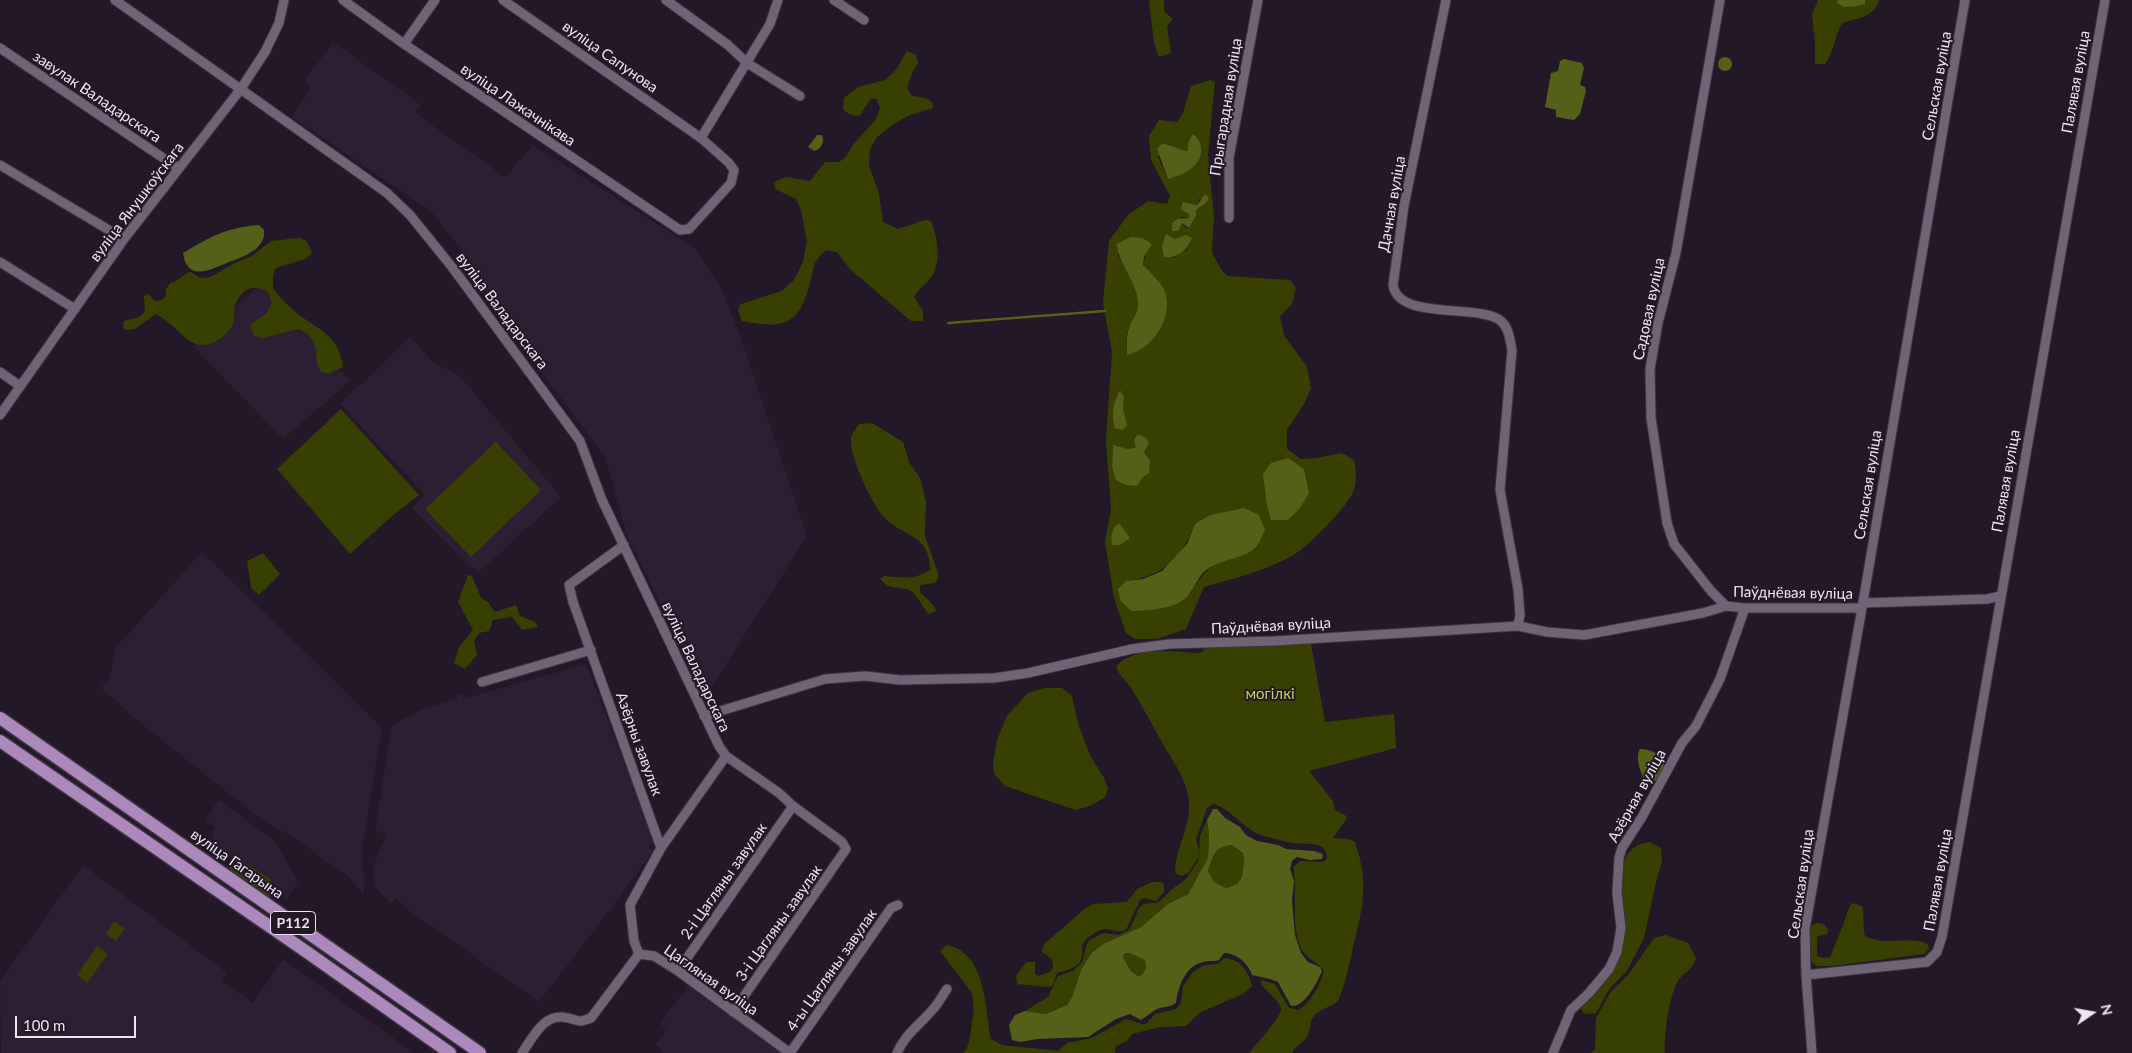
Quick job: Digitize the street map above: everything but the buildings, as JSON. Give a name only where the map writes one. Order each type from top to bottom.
[{"type":"main road","name":"вуліца Гагарына","points":[[0,718],[480,1053]]},
{"type":"main road","name":"Р112","points":[[0,741],[450,1053]]},
{"type":"street","name":"вуліца Валадарскага","points":[[115,0],[387,193],[422,230],[493,320],[580,441],[602,500],[704,716],[726,756]]},
{"type":"street","name":"вуліца Янушкоўскага","points":[[0,415],[124,239],[240,90],[265,52],[276,31],[284,8],[284,0]]},
{"type":"street","name":"вуліца Лажачнікава","points":[[342,0],[680,230]]},
{"type":"street","points":[[404,44],[435,0]]},
{"type":"street","name":"вуліца Сапунова","points":[[503,0],[701,138],[729,163],[734,170],[734,177],[731,183],[689,229],[680,230]]},
{"type":"street","points":[[666,0],[728,45],[747,63],[800,96]]},
{"type":"street","points":[[701,138],[770,24],[778,0]]},
{"type":"street","points":[[834,0],[864,20]]},
{"type":"street","name":"Прыгарадная вуліца","points":[[1229,218],[1229,158],[1258,0]]},
{"type":"street","name":"Дачная вуліца","points":[[1446,0],[1404,206],[1393,285],[1394,293],[1398,298],[1420,306],[1493,317],[1502,322],[1507,329],[1512,350],[1500,490],[1518,589],[1520,615],[1518,626]]},
{"type":"street","name":"Садовая вуліца","points":[[1720,0],[1678,243],[1658,322],[1650,369],[1651,418],[1667,523],[1674,544],[1711,591],[1726,606]]},
{"type":"street","name":"Сельская вуліца","points":[[1812,1053],[1806,975],[1805,929],[1965,0]]},
{"type":"street","name":"Палявая вуліца","points":[[1806,975],[1927,962],[1937,952],[1942,937],[2105,0]]},
{"type":"street","name":"завулак Валадарскага","points":[[0,48],[178,168]]},
{"type":"street","points":[[0,165],[124,239]]},
{"type":"street","points":[[0,262],[75,309]]},
{"type":"street","points":[[0,372],[20,386]]},
{"type":"street","name":"Азёрны завулак","points":[[624,545],[569,585],[573,602],[661,848]]},
{"type":"street","name":"Паўднёвая вуліца","points":[[704,716],[825,679],[865,676],[900,680],[994,678],[1028,673],[1132,649],[1169,644],[1274,641],[1518,626],[1547,632],[1584,635],[1703,614],[1726,606],[1744,608],[1862,605],[1987,599],[2000,596]]},
{"type":"street","name":"Азёрная вуліца","points":[[1553,1053],[1572,1010],[1609,969],[1617,952],[1621,928],[1617,894],[1619,858],[1622,848],[1642,817],[1682,743],[1696,726],[1720,679],[1744,608]]},
{"type":"street","points":[[482,682],[591,650]]},
{"type":"street","points":[[522,1053],[541,1026],[549,1019],[557,1016],[580,1022],[591,1018],[639,954],[634,941],[630,906],[661,848],[726,756],[780,793],[793,806]]},
{"type":"street","points":[[110,818],[120,803]]},
{"type":"street","name":"3-і Цагляны завулак","points":[[733,1012],[846,849],[842,842],[793,806]]},
{"type":"street","name":"2-і Цагляны завулак","points":[[678,971],[793,806]]},
{"type":"street","name":"4-ы Цагляны завулак","points":[[790,1053],[891,908],[898,905]]},
{"type":"street","name":"Цагляная вуліца","points":[[639,954],[654,956],[678,971],[790,1053]]},
{"type":"street","points":[[896,1053],[901,1042],[934,1009],[947,989]]},
{"type":"street","points":[[391,1011],[401,998]]},
{"type":"shaded area","points":[[1838,0],[1865,0],[1865,4],[1843,7],[1837,2]]},
{"type":"shaded area","points":[[333,42],[421,105],[415,113],[505,177],[533,145],[696,249],[722,290],[741,338],[807,536],[706,696],[628,538],[605,456],[467,273],[473,265],[431,211],[292,117],[311,87],[305,80]]},
{"type":"shaded area","points":[[1722,57],[1728,57],[1732,64],[1728,71],[1722,71],[1718,67],[1718,61]]},
{"type":"shaded area","points":[[1564,59],[1582,63],[1584,68],[1580,85],[1585,87],[1586,91],[1580,114],[1574,120],[1556,117],[1556,110],[1545,107],[1551,73],[1558,71],[1560,61]]},
{"type":"shaded area","points":[[1193,134],[1197,137],[1201,146],[1201,155],[1197,163],[1187,171],[1168,179],[1157,149],[1162,144],[1188,151],[1188,143]]},
{"type":"shaded area","points":[[817,135],[822,135],[823,143],[819,149],[814,151],[808,147]]},
{"type":"shaded area","points":[[1205,194],[1209,198],[1206,203],[1196,210],[1196,216],[1189,228],[1182,223],[1178,231],[1172,231],[1172,223],[1177,219],[1189,218],[1189,214],[1182,210],[1183,202],[1197,205]]},
{"type":"shaded area","points":[[259,225],[264,230],[263,240],[257,248],[240,258],[215,268],[201,271],[189,268],[185,262],[183,253],[211,237],[237,228]]},
{"type":"shaded area","points":[[1166,234],[1175,239],[1186,235],[1192,238],[1181,253],[1174,257],[1164,257],[1162,246]]},
{"type":"shaded area","points":[[1131,237],[1142,238],[1152,244],[1144,257],[1143,265],[1164,289],[1167,299],[1167,310],[1160,330],[1153,339],[1137,352],[1127,355],[1128,331],[1138,303],[1137,295],[1120,257],[1117,244]]},
{"type":"shaded area","points":[[260,284],[350,381],[283,439],[193,346]]},
{"type":"shaded area","points":[[410,337],[433,362],[460,376],[561,497],[478,573],[412,508],[425,495],[340,404]]},
{"type":"shaded area","points":[[1120,390],[1124,397],[1123,409],[1127,426],[1122,430],[1115,428],[1113,418],[1114,404]]},
{"type":"shaded area","points":[[1138,434],[1146,438],[1149,443],[1144,452],[1150,461],[1149,473],[1143,477],[1137,486],[1126,485],[1116,480],[1112,466],[1113,445],[1128,449],[1136,447],[1134,440]]},
{"type":"shaded area","points":[[1288,458],[1304,469],[1309,493],[1300,508],[1288,520],[1271,520],[1263,474],[1271,463]]},
{"type":"shaded area","points":[[1244,508],[1259,515],[1265,530],[1257,545],[1250,552],[1210,567],[1204,572],[1188,596],[1175,605],[1131,611],[1120,600],[1118,589],[1126,581],[1143,579],[1162,571],[1187,544],[1195,524],[1210,515]]},
{"type":"shaded area","points":[[1119,523],[1130,538],[1120,545],[1112,545],[1112,533]]},
{"type":"shaded area","points":[[202,552],[382,727],[363,845],[364,895],[348,876],[291,836],[265,822],[142,724],[101,688],[110,677],[116,647]]},
{"type":"shaded area","points":[[586,664],[655,841],[649,848],[653,851],[539,1002],[403,906],[396,897],[391,904],[376,888],[372,869],[386,835],[375,830],[392,725],[425,708],[457,699],[455,695],[462,693],[463,699]]},
{"type":"shaded area","points":[[1640,749],[1654,752],[1663,761],[1663,771],[1653,782],[1647,781],[1640,770],[1638,757]]},
{"type":"shaded area","points":[[219,800],[275,841],[298,882],[287,899],[277,891],[270,879],[240,859],[232,860],[217,848],[212,833],[215,828],[205,819]]},
{"type":"shaded area","points":[[1213,809],[1217,809],[1225,818],[1240,827],[1246,835],[1257,841],[1278,845],[1286,849],[1314,851],[1323,854],[1322,859],[1310,860],[1297,857],[1292,861],[1290,869],[1294,881],[1292,900],[1295,935],[1301,953],[1308,962],[1320,967],[1322,971],[1305,999],[1296,1006],[1291,1006],[1278,982],[1252,975],[1248,967],[1241,960],[1233,954],[1224,953],[1219,960],[1205,961],[1191,968],[1181,984],[1176,1003],[1155,1010],[1141,1020],[1130,1014],[1116,1019],[1088,1037],[1037,1039],[1021,1042],[1012,1040],[1009,1025],[1015,1015],[1025,1011],[1046,1014],[1067,1005],[1072,997],[1081,970],[1091,954],[1103,944],[1141,927],[1168,904],[1188,894],[1208,858],[1209,834],[1207,820]],"holes":[[[1232,845],[1243,853],[1242,877],[1237,884],[1226,888],[1214,882],[1208,871],[1215,853],[1221,848]],[[1125,953],[1130,953],[1145,960],[1146,968],[1142,975],[1138,976],[1131,971],[1123,957]]]},
{"type":"shaded area","points":[[83,865],[227,973],[222,981],[253,1003],[283,959],[414,1053],[1,1053],[0,981]]},
{"type":"shaded area","points":[[688,986],[785,1053],[664,1053],[656,1044],[666,1031],[660,1023]]},
{"type":"green space","points":[[1149,0],[1164,0],[1164,11],[1173,19],[1167,26],[1171,53],[1159,57],[1154,43]]},
{"type":"green space","points":[[1818,0],[1879,0],[1874,10],[1870,13],[1842,23],[1825,64],[1815,64],[1812,15]]},
{"type":"green space","points":[[907,51],[916,55],[918,63],[907,88],[912,96],[926,98],[932,102],[933,108],[910,115],[892,125],[877,137],[870,149],[869,166],[879,193],[883,222],[898,229],[925,220],[931,221],[937,246],[936,266],[932,275],[914,297],[923,311],[923,321],[911,321],[851,270],[837,252],[826,250],[814,265],[806,297],[794,316],[779,324],[742,321],[738,310],[741,304],[782,291],[794,280],[803,262],[807,241],[801,210],[796,199],[775,189],[774,182],[786,177],[810,181],[825,162],[839,162],[845,158],[853,145],[876,119],[880,109],[877,99],[871,99],[859,116],[852,115],[843,109],[844,98],[858,87],[885,80],[896,70]]},
{"type":"green space","points":[[1210,80],[1215,82],[1208,156],[1214,216],[1212,253],[1227,276],[1290,280],[1296,288],[1292,304],[1280,316],[1284,335],[1307,367],[1311,388],[1304,404],[1287,430],[1287,449],[1301,459],[1342,453],[1354,460],[1356,478],[1353,492],[1346,504],[1314,539],[1301,550],[1266,568],[1204,587],[1186,629],[1157,639],[1135,639],[1126,633],[1114,598],[1105,541],[1111,510],[1106,441],[1112,352],[1103,303],[1109,241],[1128,215],[1148,201],[1167,204],[1170,196],[1151,160],[1149,136],[1159,120],[1177,122],[1183,113],[1191,86]],"holes":[[[1169,144],[1180,150],[1188,151],[1168,179],[1158,157]],[[1208,197],[1206,203],[1196,210],[1196,216],[1189,228],[1186,228],[1182,223],[1180,225],[1181,217],[1189,218],[1188,203],[1197,205],[1199,199]],[[1166,235],[1175,239],[1187,249],[1173,258]],[[1146,253],[1143,266],[1160,283],[1167,299],[1167,310],[1160,330],[1145,346],[1137,352],[1127,355],[1127,332],[1137,315],[1138,300],[1129,275],[1117,254]],[[1149,443],[1144,452],[1147,455],[1112,466],[1113,446],[1128,449]],[[1195,524],[1242,556],[1223,561],[1211,568],[1190,594],[1126,581],[1139,579],[1160,570],[1169,564],[1184,547]]]},
{"type":"green space","points":[[300,238],[307,242],[312,254],[305,259],[276,268],[273,276],[273,289],[295,312],[328,335],[338,348],[343,367],[328,374],[320,371],[314,343],[306,333],[299,329],[262,338],[254,336],[250,325],[267,313],[272,303],[268,292],[257,288],[251,288],[241,295],[235,305],[234,322],[231,327],[222,337],[208,344],[201,345],[188,340],[167,321],[156,314],[135,329],[127,330],[123,328],[124,321],[139,317],[145,312],[144,296],[148,294],[155,301],[162,300],[170,283],[185,274],[191,272],[200,278],[210,277],[252,256],[271,241]]},
{"type":"green space","points":[[341,409],[419,495],[392,516],[350,554],[277,469]]},
{"type":"green space","points":[[872,423],[903,442],[909,462],[920,478],[926,502],[925,536],[939,576],[935,583],[920,585],[920,592],[934,606],[936,611],[929,614],[912,592],[891,587],[880,579],[884,576],[913,577],[930,570],[929,558],[921,543],[885,518],[874,503],[862,480],[853,455],[851,437],[859,424]]},
{"type":"green space","points":[[496,442],[541,490],[471,557],[425,509]]},
{"type":"green space","points":[[263,553],[280,574],[259,595],[251,588],[247,561]]},
{"type":"green space","points":[[468,575],[472,576],[481,598],[488,602],[495,612],[516,605],[520,616],[535,622],[538,627],[522,630],[512,617],[493,620],[489,631],[479,633],[474,641],[477,655],[465,669],[454,663],[459,647],[473,630],[458,602]]},
{"type":"green space","name":"могілкі","points":[[1268,643],[1277,645],[1311,644],[1325,722],[1394,714],[1396,748],[1309,771],[1333,801],[1335,810],[1347,818],[1333,838],[1349,839],[1355,842],[1362,872],[1363,897],[1359,923],[1343,989],[1338,1001],[1314,1016],[1307,1038],[1292,1053],[1249,1053],[1278,1017],[1281,1008],[1261,984],[1261,980],[1275,984],[1289,1008],[1299,1010],[1311,998],[1321,981],[1324,970],[1306,955],[1298,939],[1295,921],[1294,867],[1300,861],[1323,862],[1327,859],[1324,849],[1320,846],[1291,843],[1260,835],[1220,806],[1213,804],[1207,808],[1196,840],[1199,857],[1200,836],[1207,820],[1209,834],[1208,858],[1188,894],[1168,904],[1141,927],[1103,944],[1081,970],[1072,997],[1067,1005],[1046,1014],[1025,1011],[1048,997],[1058,976],[1073,971],[1082,962],[1087,944],[1091,939],[1104,933],[1118,935],[1130,929],[1139,908],[1144,904],[1159,902],[1186,879],[1198,861],[1198,858],[1188,873],[1181,876],[1175,873],[1177,855],[1188,821],[1188,793],[1177,768],[1131,688],[1116,666],[1133,655],[1154,651],[1197,653],[1203,652],[1204,649]]},
{"type":"green space","points":[[1044,688],[1062,688],[1072,696],[1078,724],[1090,755],[1104,778],[1108,789],[1105,797],[1092,805],[1076,810],[1005,786],[994,774],[993,764],[997,740],[1007,716],[1028,693]]},
{"type":"green space","points":[[1650,842],[1661,848],[1662,861],[1644,938],[1627,971],[1610,988],[1596,1013],[1584,1014],[1580,1007],[1611,969],[1623,943],[1624,919],[1621,879],[1627,855],[1640,844]]},
{"type":"green space","points":[[1232,845],[1243,853],[1242,877],[1237,884],[1226,888],[1214,882],[1208,872],[1215,853],[1221,848]]},
{"type":"green space","points":[[239,859],[270,879],[276,890],[233,860]]},
{"type":"green space","points":[[230,864],[275,895],[269,897],[229,869]]},
{"type":"green space","points":[[1152,882],[1164,884],[1164,892],[1156,901],[1144,898],[1140,900],[1126,930],[1103,929],[1093,934],[1082,945],[1082,958],[1080,962],[1074,967],[1057,973],[1053,985],[1050,987],[1017,984],[1016,976],[1026,962],[1035,962],[1035,974],[1039,976],[1050,972],[1053,968],[1052,959],[1042,952],[1044,944],[1086,908],[1093,904],[1127,902],[1137,889]]},
{"type":"green space","points":[[1852,903],[1862,906],[1865,936],[1881,941],[1920,942],[1928,944],[1929,949],[1924,954],[1832,966],[1816,966],[1808,957],[1811,926],[1817,923],[1824,924],[1828,930],[1827,934],[1817,937],[1817,956],[1830,957]]},
{"type":"green space","points":[[114,921],[125,928],[116,941],[106,934]]},
{"type":"green space","points":[[1666,935],[1688,943],[1696,958],[1691,967],[1679,979],[1673,994],[1666,1026],[1665,1053],[1590,1053],[1595,1050],[1596,1018],[1610,993],[1629,974],[1654,938]]},
{"type":"green space","points":[[946,945],[959,949],[969,958],[976,969],[985,997],[991,1039],[1002,1045],[1058,1051],[1067,1043],[1092,1038],[1126,1019],[1146,1024],[1155,1014],[1176,1009],[1181,1003],[1183,986],[1194,971],[1205,965],[1218,964],[1224,958],[1235,961],[1243,967],[1252,986],[1243,994],[1201,1012],[1186,1026],[1161,1027],[1132,1034],[1127,1041],[1116,1046],[1115,1053],[963,1053],[967,1048],[970,1038],[974,1009],[972,993],[940,951]]},
{"type":"green space","points":[[97,946],[108,954],[87,983],[77,975]]},
{"type":"green space","points":[[1125,953],[1130,953],[1145,960],[1146,968],[1142,975],[1138,976],[1131,971],[1123,957]]},
{"type":"waterway","points":[[948,323],[1105,311]]}]
